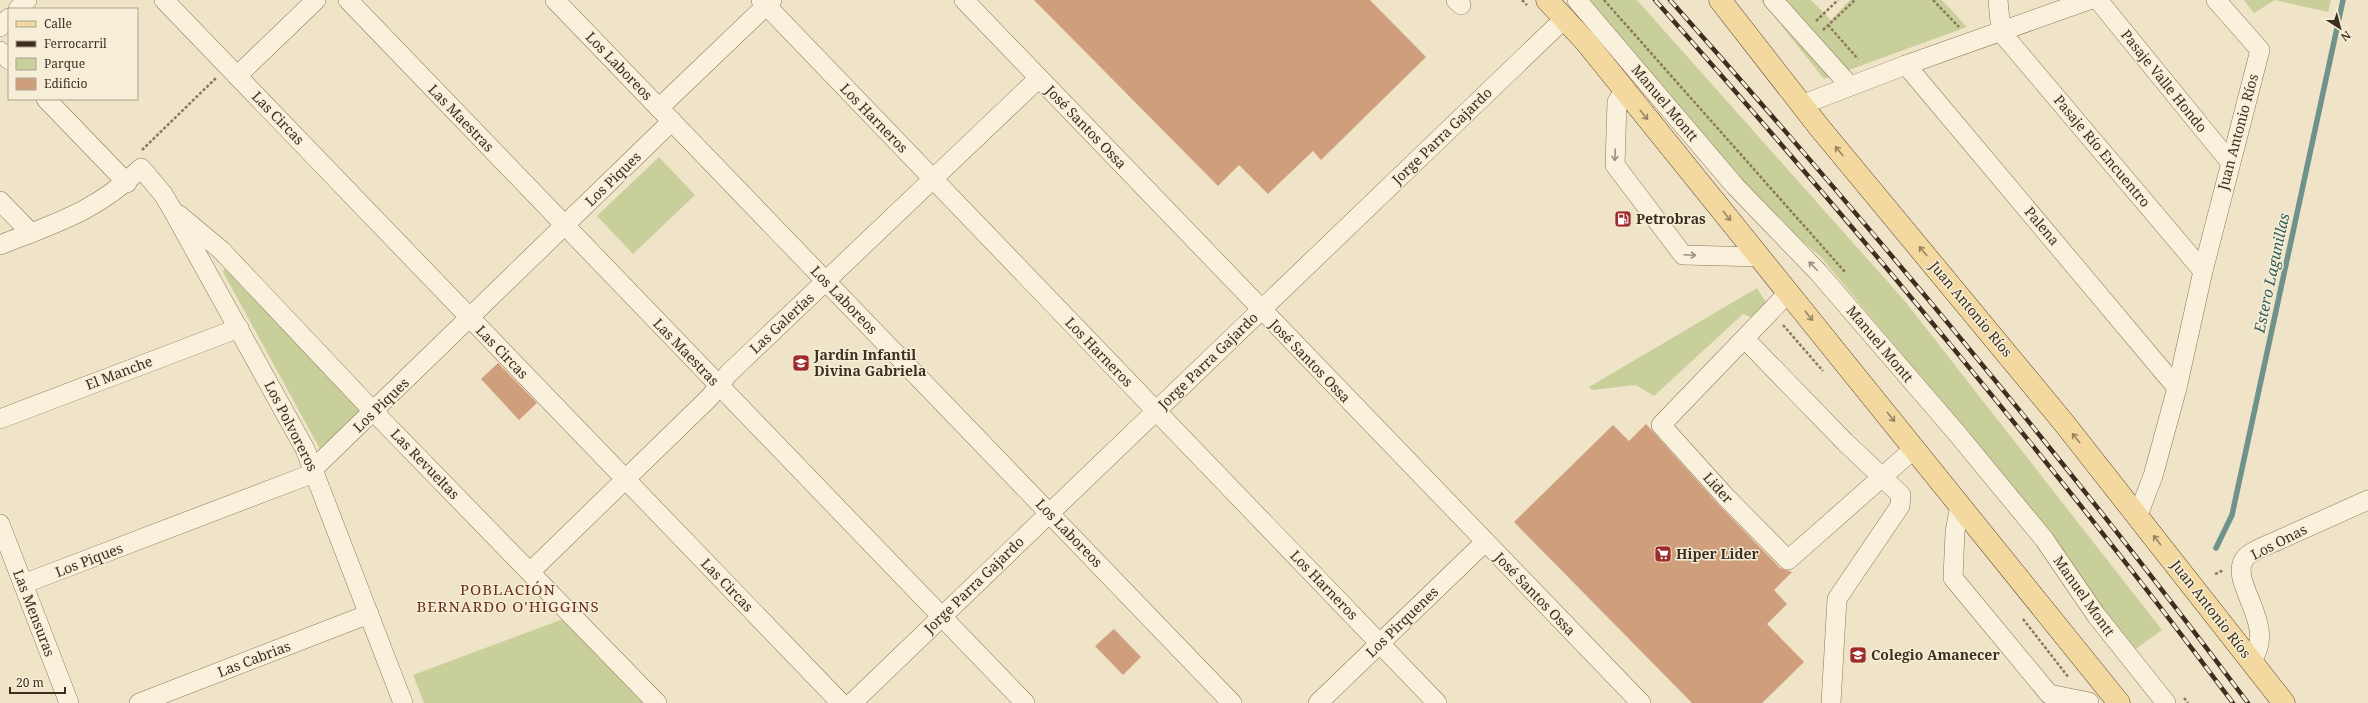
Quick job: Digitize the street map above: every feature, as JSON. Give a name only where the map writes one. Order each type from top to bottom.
[{"type":"main road","name":"Manuel Montt","points":[[1547,0],[1565,9],[1586,42],[1624,91],[1789,292],[2119,702]]},
{"type":"main road","name":"Juan Antonio Ríos","points":[[1720,0],[1801,105],[1979,318],[2138,515],[2284,703]]},
{"type":"street","points":[[19,8],[27,0]]},
{"type":"street","name":"Las Circas","points":[[164,0],[842,703]]},
{"type":"street","points":[[232,71],[316,0]]},
{"type":"street","name":"Las Maestras","points":[[348,0],[1025,703]]},
{"type":"street","name":"Los Laboreos","points":[[555,0],[1232,703]]},
{"type":"street","name":"José Santos Ossa","points":[[964,0],[1641,703]]},
{"type":"street","name":"Manuel Montt","points":[[1577,0],[1735,186],[1818,272],[1955,431],[2044,539],[2096,615],[2166,703]]},
{"type":"street","points":[[1773,0],[1850,86]]},
{"type":"street","points":[[1998,0],[2001,32]]},
{"type":"street","points":[[1801,105],[1906,65],[2089,0]]},
{"type":"street","name":"Pasaje Valle Hondo","points":[[2098,0],[2230,162]]},
{"type":"street","name":"Juan Antonio Ríos","points":[[2138,515],[2153,476],[2178,388],[2203,271],[2260,50],[2216,0]]},
{"type":"street","points":[[659,108],[766,2]]},
{"type":"street","name":"Los Harneros","points":[[766,2],[933,179],[1437,703]]},
{"type":"street","name":"Jorge Parra Gajardo","points":[[852,703],[1261,310],[1565,9]]},
{"type":"street","name":"Manuel Montt","points":[[1565,9],[1729,194],[1818,290],[1999,500],[2040,553],[2089,621],[2154,703]]},
{"type":"street","points":[[0,27],[8,19]]},
{"type":"street","name":"Pasaje Río Encuentro","points":[[2001,32],[2203,271]]},
{"type":"street","points":[[0,51],[8,59]]},
{"type":"street","name":"Palena","points":[[1906,65],[2178,388]]},
{"type":"street","name":"Las Galerías","points":[[530,572],[710,397],[728,374],[1039,78]]},
{"type":"street","points":[[1624,91],[1617,102],[1615,165],[1683,255],[1760,257]]},
{"type":"street","points":[[57,103],[126,182]]},
{"type":"street","name":"Los Piques","points":[[23,584],[297,481],[314,470],[672,121]]},
{"type":"street","points":[[0,245],[91,208],[126,182],[141,160]]},
{"type":"street","name":"Los Polvoreros","points":[[141,160],[173,211],[305,448],[403,703]]},
{"type":"street","points":[[0,201],[31,233]]},
{"type":"street","name":"Las Revueltas","points":[[173,211],[221,250],[374,412],[657,703]]},
{"type":"street","name":"Lider","points":[[1789,292],[1661,425],[1754,527],[1788,560],[1915,448]]},
{"type":"street","name":"El Manche","points":[[0,419],[239,328]]},
{"type":"street","points":[[1745,339],[1882,478],[1902,495],[1900,506],[1837,599],[1832,703]]},
{"type":"street","name":"Los Onas","points":[[2251,661],[2258,651],[2261,637],[2258,621],[2241,573],[2246,558],[2263,547],[2368,500]]},
{"type":"street","points":[[1960,505],[1955,532],[1953,578],[2049,694],[2089,703],[2119,702]]},
{"type":"street","name":"Las Mensuras","points":[[0,524],[7,562],[23,584],[69,703]]},
{"type":"street","name":"Los Pirquenes","points":[[1318,703],[1485,542]]},
{"type":"street","name":"Las Cabrias","points":[[139,703],[369,614]]},
{"type":"path","points":[[1604,0],[1612,9]]},
{"type":"path","points":[[1806,37],[1838,0]]},
{"type":"path","points":[[1806,37],[1828,25],[1855,0]]},
{"type":"path","points":[[1933,0],[1973,42]]},
{"type":"path","points":[[1828,25],[1858,59]]},
{"type":"path","points":[[141,160],[232,71]]},
{"type":"green space","points":[[1590,0],[1637,0],[1904,300],[2162,630],[2133,651],[1963,428],[1821,257],[1771,216]]},
{"type":"green space","points":[[1761,0],[1811,0],[1831,20],[1850,0],[1942,0],[1967,27],[1824,79]]},
{"type":"green space","points":[[2244,0],[2275,0],[2254,13]]},
{"type":"green space","points":[[2275,0],[2331,0],[2328,12]]},
{"type":"green space","points":[[659,157],[695,195],[633,254],[597,216]]},
{"type":"green space","points":[[226,266],[364,408],[320,449],[223,272]]},
{"type":"green space","points":[[1757,288],[1767,304],[1755,319],[1743,314],[1654,396],[1636,385],[1592,390],[1589,387]]},
{"type":"green space","points":[[563,619],[643,703],[424,703],[413,675]]},
{"type":"building","points":[[1034,0],[1370,0],[1426,57],[1321,160],[1313,151],[1268,194],[1239,165],[1218,186]]},
{"type":"building","points":[[498,363],[537,403],[519,420],[481,379]]},
{"type":"building","points":[[1646,424],[1717,503],[1780,568],[1792,572],[1774,590],[1787,604],[1767,624],[1804,662],[1762,703],[1692,703],[1514,522],[1613,425],[1629,441]]},
{"type":"building","points":[[1114,629],[1141,657],[1123,675],[1095,646]]},
{"type":"waterway","name":"Estero Lagunillas","points":[[2216,548],[2232,515],[2343,0]]},
{"type":"railway","points":[[1655,0],[1805,171],[1951,346],[2094,523],[2233,703]]},
{"type":"railway","points":[[1670,0],[1894,258],[2109,523],[2248,703]]},
{"type":"place","name":"Petrobras","points":[[1623,219]]},
{"type":"place","name":"Jardín Infantil Divina Gabriela","points":[[801,363]]},
{"type":"place","name":"Hiper Lider","points":[[1663,554]]},
{"type":"place","name":"Colegio Amanecer","points":[[1858,655]]},
{"type":"district","name":"POBLACIÓN BERNARDO O'HIGGINS","points":[[508,598]]}]
